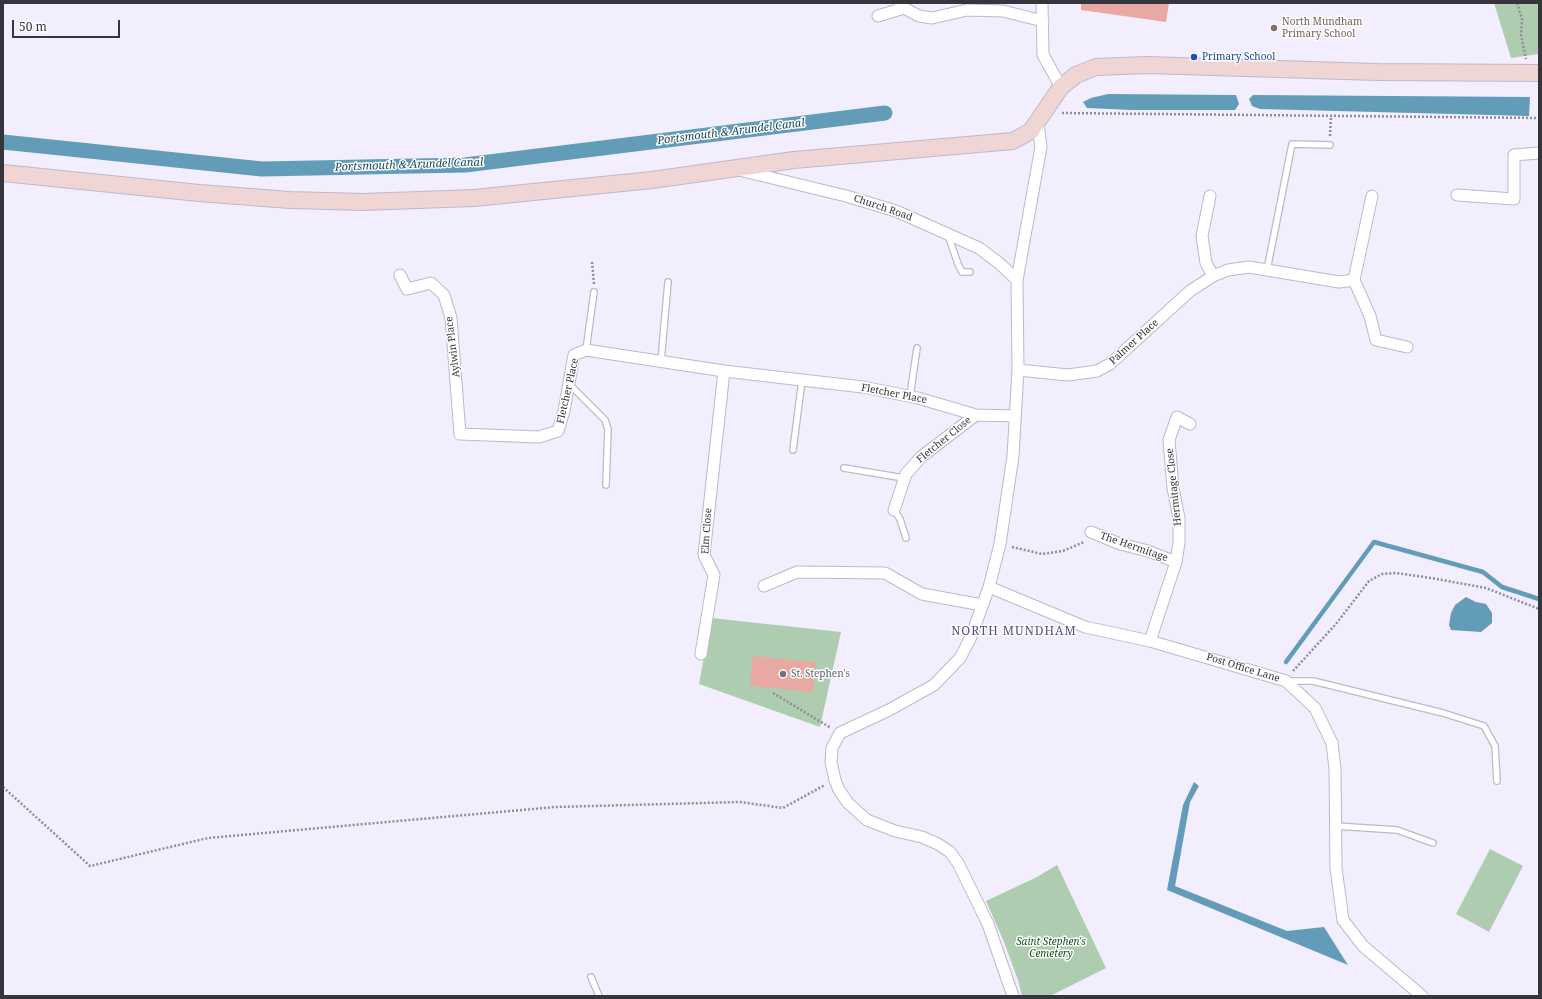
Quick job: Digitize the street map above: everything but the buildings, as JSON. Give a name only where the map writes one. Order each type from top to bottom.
[{"type":"main road","points":[[3,173],[199,193],[290,200],[362,202],[474,198],[652,180],[794,160],[1013,141],[1031,131],[1061,87],[1076,75],[1096,67],[1147,65],[1378,72],[1534,73]]},
{"type":"street","points":[[1042,3],[1043,55],[1061,87]]},
{"type":"street","points":[[878,16],[902,5],[919,16],[932,18],[967,10],[1003,11],[1042,20]]},
{"type":"street","points":[[1013,996],[988,924],[958,863],[950,852],[938,844],[922,837],[895,831],[867,820],[848,803],[835,780],[831,762],[832,748],[840,733],[889,710],[934,685],[960,658],[971,637],[989,587],[1000,544],[1013,456],[1018,370],[1017,280],[1041,147],[1041,117]]},
{"type":"street","points":[[1458,195],[1514,198],[1514,154],[1539,153]]},
{"type":"street","name":"Church Road","points":[[735,169],[868,202],[896,211],[979,248],[1000,263],[1017,280]]},
{"type":"street","points":[[1210,196],[1202,236],[1206,263],[1213,276]]},
{"type":"street","points":[[1372,196],[1354,280],[1370,316],[1376,340],[1406,347]]},
{"type":"street","name":"Palmer Place","points":[[1018,370],[1068,375],[1097,371],[1110,364],[1190,291],[1213,276],[1228,270],[1249,268],[1339,282],[1354,280]]},
{"type":"street","name":"Aylwin Place","points":[[400,275],[407,289],[431,283],[444,295],[451,318],[460,434]]},
{"type":"street","name":"Fletcher Place","points":[[460,434],[539,437],[558,431],[564,411],[574,355],[586,350],[724,371],[863,387],[910,396],[976,415],[1015,416]]},
{"type":"street","name":"Elm Close","points":[[701,654],[714,576],[704,555],[724,371]]},
{"type":"street","name":"Fletcher Close","points":[[894,510],[906,474],[921,457],[976,415]]},
{"type":"street","name":"Hermitage Close","points":[[1150,641],[1176,562],[1179,518],[1173,488],[1169,440],[1176,417],[1190,424]]},
{"type":"street","name":"The Hermitage","points":[[1092,532],[1120,544],[1148,551],[1176,562]]},
{"type":"street","points":[[764,586],[797,572],[885,573],[922,594],[982,605]]},
{"type":"street","name":"Post Office Lane","points":[[989,587],[1085,627],[1150,641],[1286,681],[1315,708],[1332,743],[1335,769],[1336,868],[1343,920],[1363,946],[1422,996]]},
{"type":"lane","points":[[1267,270],[1292,144],[1330,145]]},
{"type":"lane","points":[[947,233],[962,272],[970,272]]},
{"type":"lane","points":[[661,361],[668,282]]},
{"type":"lane","points":[[586,350],[594,292]]},
{"type":"lane","points":[[910,396],[917,348]]},
{"type":"lane","points":[[793,450],[802,380]]},
{"type":"lane","points":[[569,384],[605,420],[608,429],[606,485]]},
{"type":"lane","points":[[844,468],[904,478]]},
{"type":"lane","points":[[894,510],[900,520],[906,538]]},
{"type":"lane","points":[[1286,681],[1313,681],[1443,713],[1484,726],[1495,746],[1497,781]]},
{"type":"lane","points":[[1336,826],[1397,830],[1433,843]]},
{"type":"lane","points":[[591,977],[599,996]]},
{"type":"path","points":[[1517,3],[1522,19],[1521,35],[1534,73]]},
{"type":"path","points":[[1041,117],[1078,114],[1539,118]]},
{"type":"path","points":[[1330,145],[1331,116]]},
{"type":"path","points":[[592,262],[594,292]]},
{"type":"path","points":[[1000,544],[1042,554],[1063,551],[1084,542],[1092,532]]},
{"type":"path","points":[[1286,681],[1295,667],[1336,624],[1369,581],[1382,574],[1396,573],[1486,588],[1539,609]]},
{"type":"path","points":[[773,693],[840,733]]},
{"type":"path","points":[[3,787],[90,866],[208,838],[555,807],[740,802],[783,808],[835,780]]},
{"type":"green space","points":[[1494,3],[1539,3],[1539,54],[1511,58]]},
{"type":"green space","points":[[711,618],[841,632],[820,727],[699,684]]},
{"type":"green space","points":[[1490,849],[1523,866],[1489,932],[1456,914]]},
{"type":"green space","name":"Saint Stephen's Cemetery","points":[[1057,865],[1106,968],[1050,996],[1022,996],[1018,980],[1004,942],[986,901],[1037,877]]},
{"type":"water","points":[[1108,94],[1236,95],[1239,104],[1235,110],[1132,110],[1087,108],[1083,102],[1091,98]]},
{"type":"water","points":[[1253,95],[1530,97],[1529,116],[1260,109],[1252,106],[1249,99]]},
{"type":"water","points":[[1466,597],[1476,602],[1486,604],[1492,613],[1492,623],[1481,632],[1451,630],[1449,625],[1451,613],[1455,605]]},
{"type":"water","points":[[1194,782],[1199,786],[1190,802],[1175,886],[1287,931],[1324,927],[1348,965],[1167,890],[1183,805]]},
{"type":"waterway","name":"Portsmouth & Arundel Canal","points":[[3,142],[262,169],[465,165],[885,113]]},
{"type":"waterway","points":[[1286,662],[1374,542],[1483,572],[1502,587],[1539,599]]},
{"type":"place","name":"North Mundham Primary School","points":[[1274,28]]},
{"type":"place","name":"Primary School","points":[[1194,57]]},
{"type":"place","name":"St. Stephen's","points":[[783,674]]},
{"type":"district","name":"NORTH MUNDHAM","points":[[1014,632]]}]
